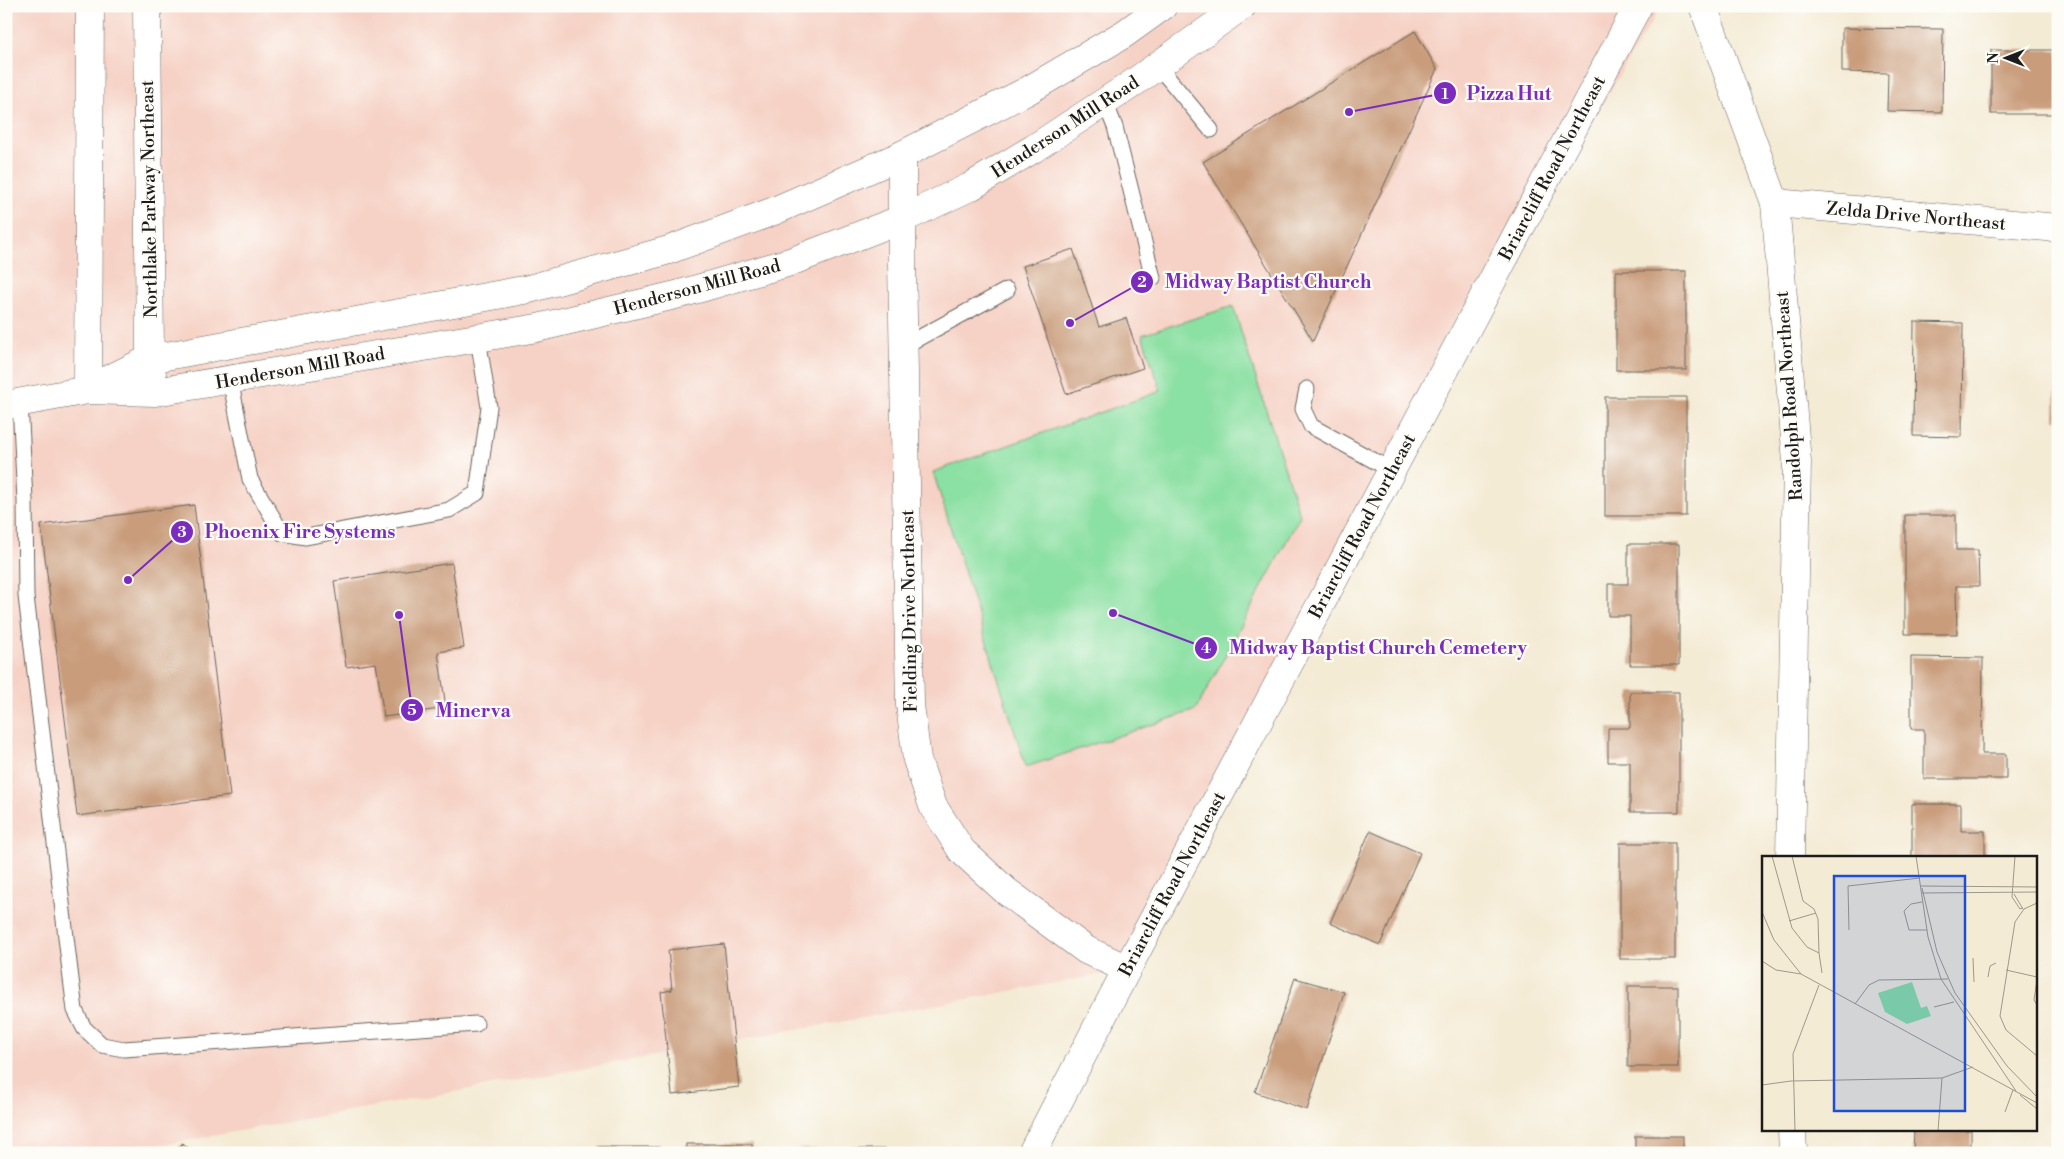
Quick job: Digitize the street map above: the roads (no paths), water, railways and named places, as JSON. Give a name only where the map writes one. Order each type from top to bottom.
[{"type":"street","points":[[88,390],[90,6]]},
{"type":"street","name":"Northlake Parkway Northeast","points":[[147,6],[150,359],[155,392]]},
{"type":"street","name":"Henderson Mill Road","points":[[88,390],[150,359],[538,286],[669,250],[774,211],[902,155],[1026,91],[1124,34],[1163,6]]},
{"type":"street","name":"Henderson Mill Road","points":[[13,403],[88,390],[155,392],[537,328],[680,294],[790,262],[902,219],[970,188],[1033,150],[1105,102],[1242,6]]},
{"type":"street","name":"Briarcliff Road Northeast","points":[[1032,1153],[1638,6]]},
{"type":"street","name":"Randolph Road Northeast","points":[[1703,6],[1775,203],[1797,462],[1790,856]]},
{"type":"street","name":"Fielding Drive Northeast","points":[[902,155],[910,705],[917,760],[933,806],[962,851],[1006,891],[1086,950],[1127,970]]},
{"type":"street","name":"Zelda Drive Northeast","points":[[1775,203],[2058,228]]},
{"type":"street","points":[[1792,1132],[1793,1153]]},
{"type":"lane","points":[[1158,66],[1211,130]]},
{"type":"lane","points":[[1105,102],[1115,127],[1153,278]]},
{"type":"lane","points":[[904,346],[1007,290]]},
{"type":"lane","points":[[230,379],[250,478],[282,533],[306,537],[450,510],[477,493],[489,408],[478,338]]},
{"type":"lane","points":[[1307,389],[1302,409],[1311,426],[1392,470]]},
{"type":"lane","points":[[13,403],[25,500],[26,596],[75,1010],[84,1028],[102,1046],[124,1049],[476,1024]]},
{"type":"place","name":"Pizza Hut","points":[[1349,112]]},
{"type":"place","name":"Midway Baptist Church","points":[[1070,323]]},
{"type":"place","name":"Phoenix Fire Systems","points":[[128,580]]},
{"type":"place","name":"Midway Baptist Church Cemetery","points":[[1113,613]]},
{"type":"place","name":"Minerva","points":[[399,615]]}]
